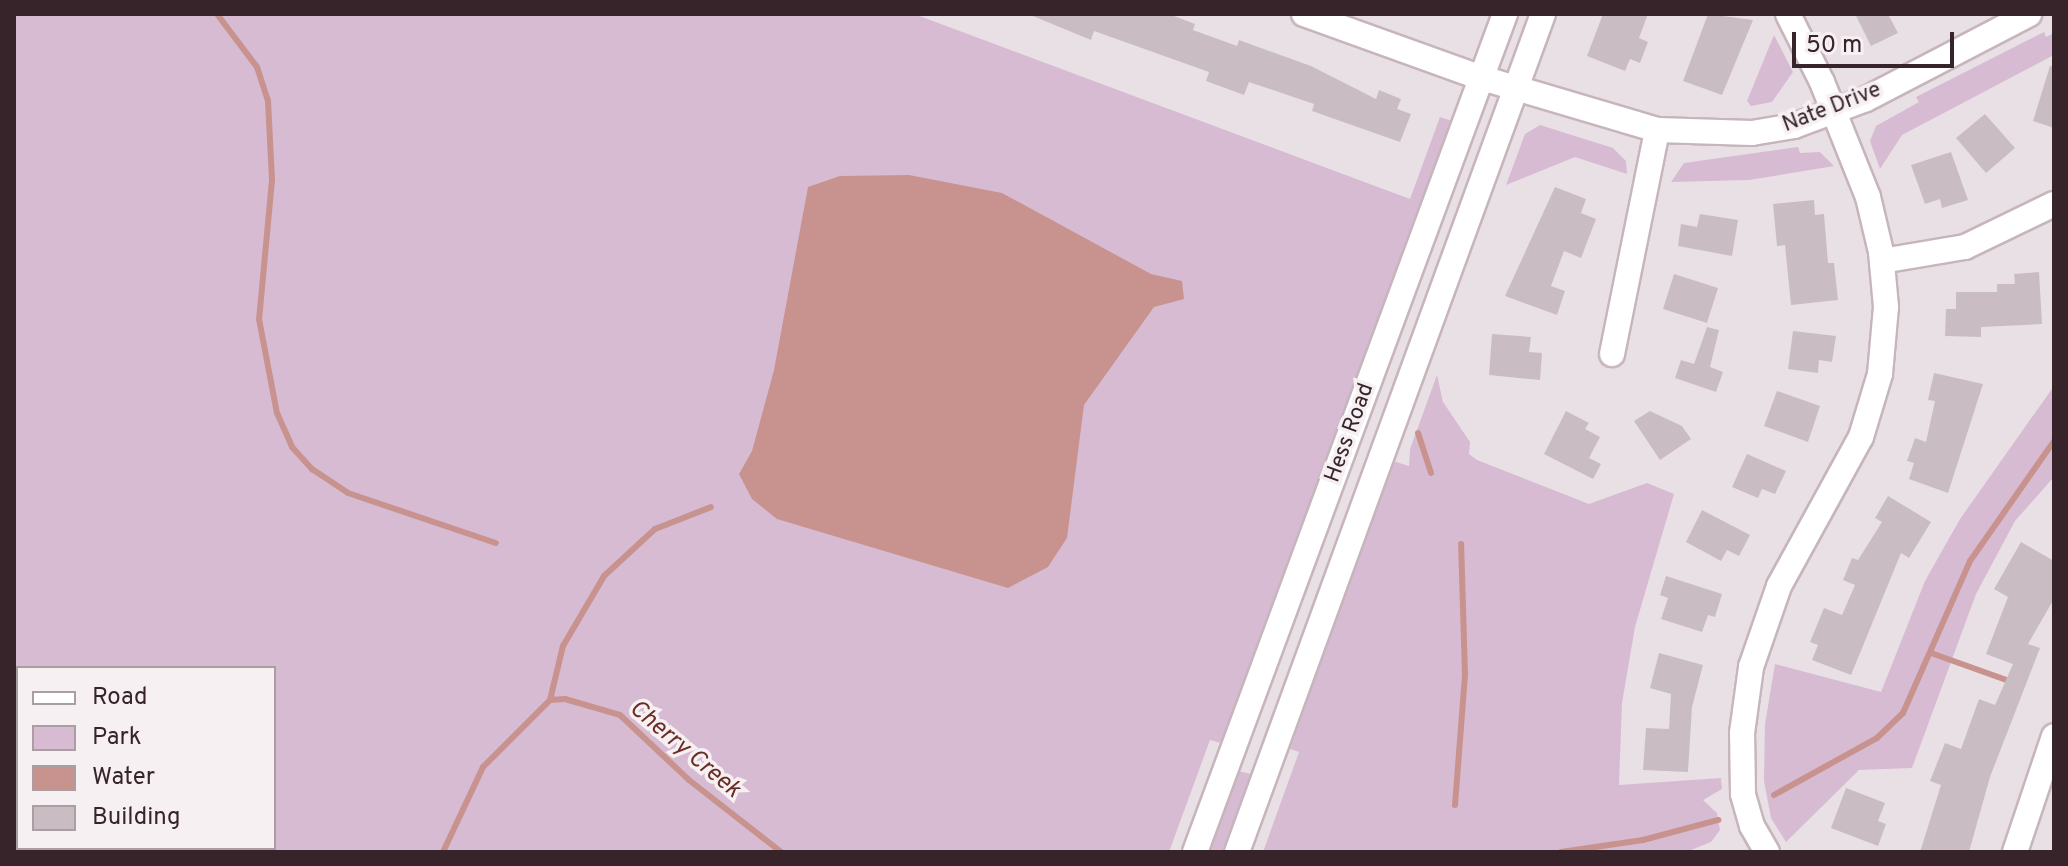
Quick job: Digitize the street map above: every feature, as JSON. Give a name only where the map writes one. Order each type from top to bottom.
[{"type":"street","name":"Hess Road","points":[[1195,852],[1505,14]]},
{"type":"street","name":"Hess Road","points":[[1237,852],[1543,14]]},
{"type":"street","points":[[1767,852],[1744,801],[1741,748],[1747,686],[1771,603],[1850,463],[1871,410],[1885,339],[1882,261],[1868,197],[1834,112],[1788,14]]},
{"type":"street","name":"Nate Drive","points":[[1313,16],[1482,78],[1657,130],[1741,134],[1834,112],[2029,14]]},
{"type":"street","points":[[1612,354],[1657,130]]},
{"type":"street","points":[[1882,261],[1965,247],[2054,204]]},
{"type":"street","points":[[2015,852],[2054,736]]},
{"type":"green space","points":[[14,14],[914,14],[1410,199],[1440,117],[1452,121],[1221,743],[1210,740],[1169,852],[14,852]]},
{"type":"green space","points":[[2044,32],[2046,37],[2054,33],[2054,55],[1902,135],[1880,169],[1870,141],[1876,126],[1919,102],[1916,97]]},
{"type":"green space","points":[[1774,35],[1793,72],[1772,102],[1751,106],[1747,101]]},
{"type":"green space","points":[[1540,125],[1613,148],[1626,161],[1627,174],[1575,157],[1506,185],[1525,134]]},
{"type":"green space","points":[[1798,147],[1800,153],[1820,152],[1834,166],[1749,180],[1671,182],[1684,163]]},
{"type":"green space","points":[[1437,375],[1443,402],[1470,442],[1469,454],[1477,460],[1589,504],[1647,483],[1674,494],[1635,627],[1622,703],[1619,785],[1721,778],[1722,789],[1703,800],[1717,813],[1720,830],[1711,842],[1686,852],[1263,852],[1299,752],[1290,749],[1393,461],[1409,466],[1410,449]]},
{"type":"green space","points":[[2054,386],[2054,477],[2015,521],[1976,594],[1912,768],[1859,770],[1786,842],[1771,818],[1764,781],[1765,724],[1775,664],[1881,692],[1925,581],[1960,519]]},
{"type":"green space","points":[[1238,771],[1251,774],[1222,852],[1209,852]]},
{"type":"water","points":[[909,175],[1002,193],[1151,274],[1182,281],[1184,299],[1154,307],[1084,405],[1067,538],[1048,567],[1008,588],[777,519],[752,499],[739,474],[752,451],[774,370],[808,187],[840,176]]},
{"type":"building","points":[[1028,14],[1169,14],[1195,24],[1193,30],[1237,46],[1239,40],[1311,66],[1376,99],[1379,90],[1401,99],[1397,109],[1411,114],[1400,142],[1312,111],[1314,104],[1249,82],[1244,95],[1206,81],[1209,72],[1094,31],[1091,40]]},
{"type":"building","points":[[1603,14],[1648,14],[1639,38],[1648,42],[1640,63],[1630,59],[1625,71],[1587,56]]},
{"type":"building","points":[[1708,14],[1753,20],[1722,95],[1683,81]]},
{"type":"building","points":[[1855,14],[1888,14],[1898,33],[1871,46]]},
{"type":"building","points":[[2050,66],[2054,67],[2054,128],[2033,121]]},
{"type":"building","points":[[1985,114],[2015,148],[1986,173],[1956,138]]},
{"type":"building","points":[[1951,152],[1968,200],[1942,208],[1940,199],[1925,204],[1911,165]]},
{"type":"building","points":[[1555,187],[1586,199],[1581,213],[1596,219],[1581,258],[1564,251],[1551,286],[1565,291],[1557,315],[1505,296]]},
{"type":"building","points":[[1814,200],[1815,215],[1824,214],[1828,263],[1834,263],[1838,300],[1791,305],[1785,245],[1777,246],[1773,204]]},
{"type":"building","points":[[1700,214],[1738,220],[1732,256],[1678,246],[1681,224],[1697,227]]},
{"type":"building","points":[[2039,272],[2042,324],[1981,327],[1981,337],[1945,336],[1946,309],[1956,309],[1956,292],[1997,292],[1997,284],[2015,284],[2014,274]]},
{"type":"building","points":[[1674,274],[1718,288],[1707,323],[1663,309]]},
{"type":"building","points":[[1707,327],[1719,330],[1710,367],[1723,372],[1716,392],[1675,378],[1681,360],[1694,364]]},
{"type":"building","points":[[1793,331],[1836,336],[1832,362],[1819,360],[1818,373],[1788,369]]},
{"type":"building","points":[[1492,334],[1531,337],[1529,352],[1542,353],[1540,380],[1489,375]]},
{"type":"building","points":[[1934,373],[1983,384],[1948,493],[1909,479],[1914,463],[1907,461],[1915,438],[1926,442],[1935,401],[1928,400]]},
{"type":"building","points":[[1777,391],[1820,406],[1808,442],[1764,426]]},
{"type":"building","points":[[1566,411],[1589,423],[1585,429],[1600,437],[1589,458],[1601,464],[1593,479],[1544,454]]},
{"type":"building","points":[[1650,411],[1682,426],[1691,439],[1660,460],[1634,421]]},
{"type":"building","points":[[1747,454],[1786,471],[1775,494],[1762,489],[1758,498],[1732,487]]},
{"type":"building","points":[[1888,496],[1931,522],[1909,558],[1901,553],[1851,675],[1812,660],[1818,645],[1810,642],[1824,608],[1842,615],[1855,585],[1843,580],[1852,558],[1858,560],[1882,522],[1875,518]]},
{"type":"building","points":[[1702,510],[1750,535],[1739,556],[1727,550],[1721,561],[1686,542]]},
{"type":"building","points":[[2021,542],[2054,561],[2054,599],[2028,644],[2040,648],[1990,777],[1969,852],[1920,852],[1941,785],[1930,781],[1945,743],[1961,749],[1979,699],[1995,705],[2013,664],[1986,654],[2008,597],[1994,589]]},
{"type":"building","points":[[1666,576],[1722,594],[1715,617],[1708,615],[1702,632],[1661,619],[1668,598],[1660,595]]},
{"type":"building","points":[[1659,653],[1703,665],[1692,707],[1688,772],[1643,770],[1646,728],[1669,729],[1671,694],[1650,688]]},
{"type":"building","points":[[1846,788],[1885,803],[1878,821],[1886,824],[1878,846],[1831,828]]},
{"type":"waterway","points":[[217,14],[257,67],[268,101],[272,180],[259,319],[277,413],[292,447],[312,469],[348,493],[496,543]]},
{"type":"waterway","points":[[1418,433],[1431,473]]},
{"type":"waterway","points":[[1774,795],[1877,738],[1903,713],[1970,561],[2054,441]]},
{"type":"waterway","points":[[550,700],[563,646],[604,576],[655,529],[711,507]]},
{"type":"waterway","points":[[1455,805],[1465,675],[1461,544]]},
{"type":"waterway","points":[[1931,653],[2012,682]]},
{"type":"waterway","name":"Cherry Creek","points":[[443,852],[483,767],[550,700],[565,699],[620,715],[689,780],[781,852]]},
{"type":"waterway","points":[[1561,852],[1643,840],[1718,820]]}]
